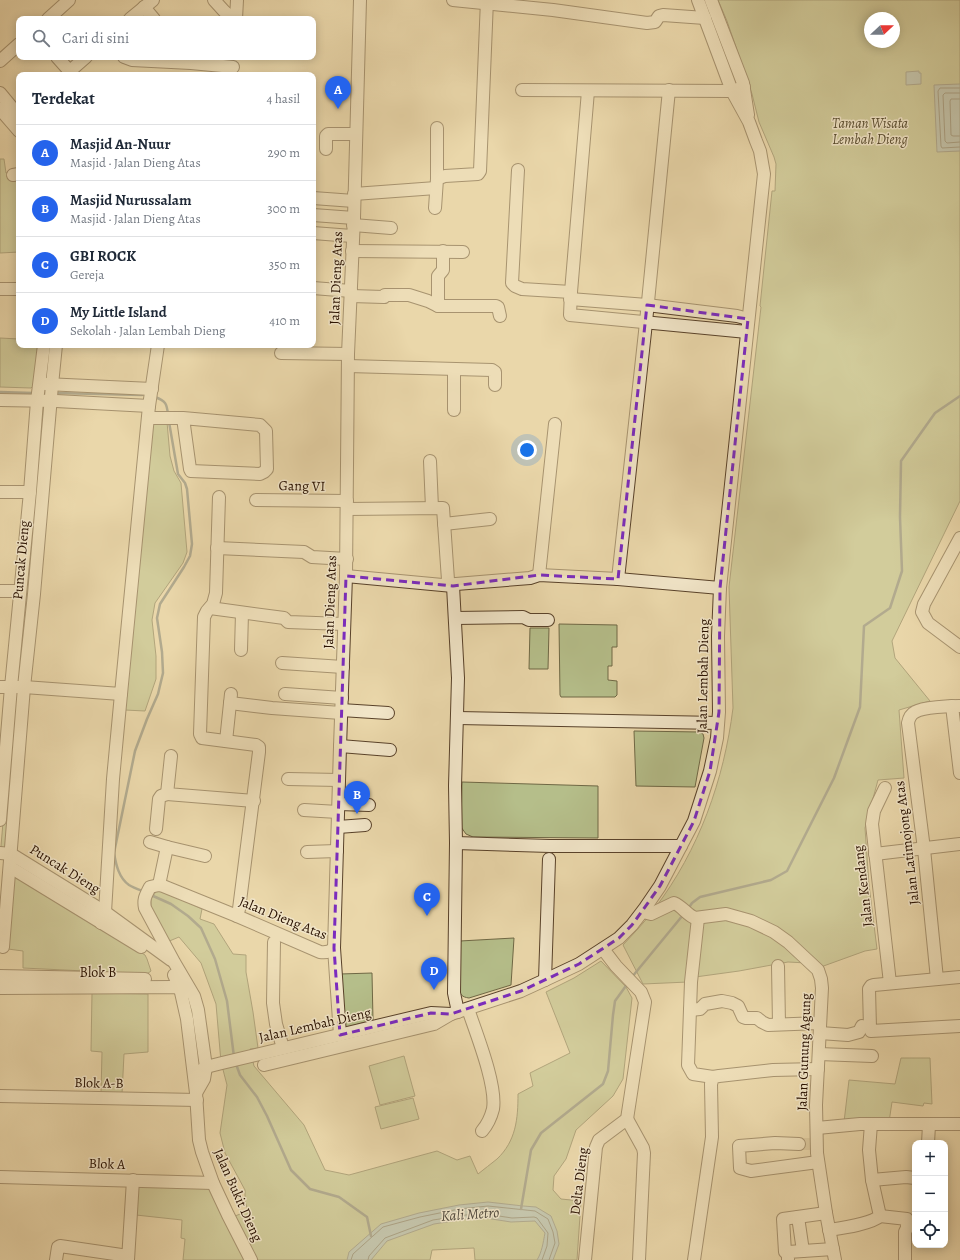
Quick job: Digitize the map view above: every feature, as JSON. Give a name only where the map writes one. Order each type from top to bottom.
[{"type":"street","points":[[51,16],[69,0]]},
{"type":"street","points":[[214,0],[230,16]]},
{"type":"street","points":[[234,16],[237,0]]},
{"type":"street","name":"Jalan Dieng Atas","points":[[151,890],[237,916],[320,952],[332,951],[334,948],[347,559],[348,360],[360,0]]},
{"type":"street","points":[[453,0],[554,5],[647,23],[654,22],[659,16],[663,15],[705,18]]},
{"type":"street","points":[[698,0],[732,91],[749,122]]},
{"type":"street","points":[[711,0],[744,83],[749,122]]},
{"type":"street","points":[[316,198],[354,198],[437,184],[445,176],[478,174],[480,171],[487,1]]},
{"type":"street","points":[[133,16],[148,3],[153,16]]},
{"type":"street","points":[[0,61],[16,47]]},
{"type":"street","points":[[60,60],[71,72]]},
{"type":"street","points":[[73,72],[83,60]]},
{"type":"street","points":[[132,60],[188,60],[233,66]]},
{"type":"street","points":[[522,90],[732,91],[744,88]]},
{"type":"street","points":[[618,579],[669,90]]},
{"type":"street","points":[[588,91],[570,295],[570,315],[747,332]]},
{"type":"street","points":[[0,93],[16,112]]},
{"type":"street","points":[[0,109],[16,128]]},
{"type":"street","name":"Jalan Lembah Dieng","points":[[194,1075],[206,1067],[283,1048],[308,1048],[340,1035],[379,1032],[433,1019],[459,1012],[514,993],[579,964],[619,938],[642,912],[660,886],[694,821],[704,792],[717,738],[719,702],[718,636],[720,588],[764,174],[760,151],[749,122]]},
{"type":"street","points":[[435,208],[437,184],[437,128]]},
{"type":"street","points":[[326,149],[326,136],[328,134],[356,134]]},
{"type":"street","points":[[518,170],[512,284],[515,286],[522,289],[736,316],[748,319]]},
{"type":"street","points":[[316,216],[353,226],[391,228]]},
{"type":"street","points":[[316,232],[353,226]]},
{"type":"street","points":[[352,251],[463,252]]},
{"type":"street","points":[[438,306],[438,276],[443,270],[443,251]]},
{"type":"street","points":[[316,288],[384,297],[385,295],[408,295],[438,306],[496,306],[498,307],[500,316]]},
{"type":"street","points":[[0,289],[16,289]]},
{"type":"street","points":[[0,820],[6,687],[20,591],[37,401],[46,384],[44,348]]},
{"type":"street","name":"Puncak Dieng","points":[[55,348],[46,384],[50,401],[24,687],[5,854],[103,917],[179,976]]},
{"type":"street","points":[[10,868],[103,917],[121,694],[153,414],[152,389],[158,348]]},
{"type":"street","points":[[281,353],[454,370],[494,371],[495,385]]},
{"type":"street","points":[[454,370],[454,410]]},
{"type":"street","points":[[46,384],[152,389]]},
{"type":"street","points":[[0,400],[50,401],[180,418],[260,425],[266,431],[266,469],[260,474],[191,471],[180,418]]},
{"type":"street","points":[[539,575],[555,424]]},
{"type":"street","points":[[430,461],[432,508],[443,508],[448,580],[453,586],[458,678],[455,780],[456,843],[454,993],[459,1012],[485,1058],[493,1091],[493,1108],[487,1125],[482,1131]]},
{"type":"street","points":[[0,492],[30,492]]},
{"type":"street","points":[[219,497],[216,594],[213,604],[207,610],[204,617],[200,734],[202,738],[251,743],[259,747],[254,801],[237,916]]},
{"type":"street","name":"Gang VI","points":[[256,500],[432,508]]},
{"type":"street","points":[[444,524],[490,520]]},
{"type":"street","points":[[960,538],[924,604],[922,612],[928,623],[960,646]]},
{"type":"street","points":[[217,548],[304,552],[312,557],[347,559]]},
{"type":"street","points":[[346,576],[453,586],[456,584],[530,578],[539,575],[618,579],[720,588]]},
{"type":"street","points":[[0,591],[20,591]]},
{"type":"street","points":[[210,608],[284,618],[288,622],[344,624]]},
{"type":"street","points":[[241,650],[242,612]]},
{"type":"street","points":[[455,618],[523,617],[529,620],[548,620]]},
{"type":"street","points":[[282,663],[343,667]]},
{"type":"street","points":[[6,687],[121,694]]},
{"type":"street","points":[[285,694],[341,707],[388,713]]},
{"type":"street","points":[[226,741],[230,698],[272,708],[341,707]]},
{"type":"street","points":[[956,706],[960,773]]},
{"type":"street","name":"Jalan Latimojong Atas","points":[[937,979],[924,849],[908,732],[908,722],[910,717],[915,712],[922,709],[956,706]]},
{"type":"street","points":[[458,718],[718,723]]},
{"type":"street","points":[[340,746],[390,750]]},
{"type":"street","points":[[167,794],[171,756]]},
{"type":"street","points":[[288,779],[339,780]]},
{"type":"street","name":"Jalan Kendang","points":[[885,788],[874,811],[872,824],[890,983]]},
{"type":"street","points":[[156,829],[159,798],[167,794],[254,801]]},
{"type":"street","points":[[304,810],[369,805]]},
{"type":"street","points":[[338,827],[365,825]]},
{"type":"street","points":[[150,842],[205,856]]},
{"type":"street","points":[[456,843],[550,846],[681,846]]},
{"type":"street","points":[[875,854],[960,844]]},
{"type":"street","points":[[151,890],[167,847]]},
{"type":"street","points":[[307,852],[337,850]]},
{"type":"street","points":[[4,947],[10,868],[5,854]]},
{"type":"street","points":[[546,980],[549,859]]},
{"type":"street","name":"Jalan Bukit Dieng","points":[[151,890],[144,902],[145,908],[198,1010],[206,1067],[204,1079],[196,1097]]},
{"type":"street","points":[[642,912],[651,914],[674,903],[678,904],[695,917],[691,982],[689,1068],[693,1074],[713,1077],[773,1070],[818,1069]]},
{"type":"street","name":"Jalan Gunung Agung","points":[[695,917],[726,914],[763,926],[788,942],[818,970],[821,978],[816,1144],[834,1255]]},
{"type":"street","points":[[274,942],[273,1003],[276,1024],[283,1048]]},
{"type":"street","points":[[334,948],[340,1035]]},
{"type":"street","points":[[603,949],[616,966],[637,987],[643,995],[645,1002],[627,1119],[644,1150],[639,1260]]},
{"type":"street","points":[[778,966],[779,1024]]},
{"type":"street","points":[[0,976],[179,976]]},
{"type":"street","name":"Jalan Bukit Dieng","points":[[179,976],[186,1014],[194,1075],[199,1140],[213,1183],[251,1260]]},
{"type":"street","name":"Blok B","points":[[0,988],[173,987],[179,976]]},
{"type":"street","points":[[960,977],[874,985],[869,989],[871,1031],[960,1026]]},
{"type":"street","points":[[690,1010],[700,1009],[705,1004],[722,1001],[738,1006],[743,1017],[757,1018],[768,1024],[820,1028],[853,1034],[859,1032],[862,1026]]},
{"type":"street","points":[[264,1065],[308,1048],[379,1032]]},
{"type":"street","points":[[819,1054],[872,1056]]},
{"type":"street","points":[[694,1260],[712,1137],[711,1084],[713,1077]]},
{"type":"street","name":"Blok A-B","points":[[0,1096],[196,1097]]},
{"type":"street","name":"Delta Dieng","points":[[585,1260],[597,1145],[600,1140],[627,1119]]},
{"type":"street","points":[[817,1128],[860,1124],[960,1124]]},
{"type":"street","points":[[871,1124],[869,1150],[872,1180],[879,1217]]},
{"type":"street","points":[[928,1140],[929,1125]]},
{"type":"street","points":[[799,1144],[775,1143],[739,1146],[740,1168],[751,1171],[818,1162]]},
{"type":"street","name":"Blok A","points":[[0,1177],[213,1183]]},
{"type":"street","points":[[872,1180],[912,1178]]},
{"type":"street","points":[[56,1260],[58,1247],[60,1246],[128,1258],[133,1180]]},
{"type":"street","points":[[826,1213],[783,1219],[785,1252],[788,1256],[803,1251],[834,1255]]},
{"type":"street","points":[[798,1217],[803,1251]]},
{"type":"street","points":[[829,1230],[879,1217],[907,1219],[907,1228],[904,1232],[905,1260]]},
{"type":"highlighted area","points":[[647,305],[748,319],[720,588],[719,712],[710,771],[694,821],[660,886],[632,925],[619,938],[579,964],[521,991],[451,1014],[431,1013],[340,1035],[334,948],[346,576],[453,586],[539,575],[618,579]]},
{"type":"green space","name":"Taman Wisata Lembah Dieng","points":[[718,0],[960,0],[960,501],[892,641],[895,658],[930,701],[899,710],[904,778],[878,780],[865,828],[869,885],[877,949],[865,951],[818,968],[808,954],[792,939],[759,919],[735,912],[713,911],[711,918],[728,917],[761,928],[775,935],[807,963],[788,962],[688,978],[688,982],[643,984],[623,945],[648,918],[671,886],[697,838],[716,788],[729,735],[733,708],[729,587],[761,307],[772,191],[775,191],[776,164],[759,122],[752,94],[727,21]]},
{"type":"green space","points":[[0,159],[4,159],[6,173],[16,172],[16,252],[0,253]]},
{"type":"green space","points":[[0,338],[16,339],[16,348],[39,348],[34,385],[31,388],[0,387]]},
{"type":"green space","points":[[45,406],[21,674],[17,677],[41,407]]},
{"type":"green space","points":[[167,422],[170,456],[174,471],[181,483],[187,552],[183,563],[155,603],[152,620],[156,656],[156,679],[145,711],[125,710],[151,427],[154,423]]},
{"type":"green space","points":[[559,624],[617,625],[617,647],[612,647],[612,666],[608,666],[608,680],[617,681],[617,695],[615,697],[561,697]]},
{"type":"green space","points":[[530,628],[549,628],[548,669],[529,669]]},
{"type":"green space","points":[[18,690],[6,848],[2,848],[14,692]]},
{"type":"green space","points":[[634,731],[700,732],[703,734],[704,738],[695,787],[636,786]]},
{"type":"green space","points":[[462,782],[598,786],[598,838],[473,837],[466,834],[461,827]]},
{"type":"green space","points":[[17,875],[145,955],[151,971],[147,974],[23,968],[23,951],[8,949],[13,877]]},
{"type":"green space","points":[[157,890],[166,891],[202,909],[200,919],[214,924],[233,954],[246,955],[246,972],[258,1048],[250,1049],[254,1066],[304,1125],[325,1170],[349,1175],[437,1151],[457,1160],[470,1156],[478,1174],[497,1159],[508,1145],[515,1129],[518,1094],[533,1086],[530,1073],[570,1053],[546,992],[574,978],[601,961],[626,987],[632,998],[623,1079],[613,1096],[576,1130],[566,1159],[554,1176],[553,1190],[561,1199],[581,1201],[577,1260],[475,1260],[474,1248],[432,1250],[430,1260],[258,1260],[235,1216],[248,1211],[245,1201],[245,1190],[225,1153],[220,1133],[227,1085],[221,1062],[216,1004],[201,963],[179,937],[167,942],[151,912],[151,899]]},
{"type":"green space","points":[[514,938],[511,985],[469,998],[462,995],[459,988],[460,941]]},
{"type":"green space","points":[[372,973],[373,1020],[344,1028],[340,974]]},
{"type":"green space","points":[[92,993],[148,994],[148,1052],[124,1054],[122,1094],[101,1094],[102,1052],[91,1051]]},
{"type":"green space","points":[[404,1056],[415,1096],[380,1105],[369,1066]]},
{"type":"green space","points":[[901,1058],[930,1058],[932,1104],[924,1103],[923,1106],[892,1102],[889,1122],[844,1122],[849,1080],[895,1084]]},
{"type":"green space","points":[[413,1098],[419,1119],[381,1129],[375,1107]]},
{"type":"green space","points":[[137,1186],[209,1187],[219,1210],[245,1260],[183,1260],[185,1239],[181,1238],[182,1220],[136,1215]]},
{"type":"water","points":[[919,71],[919,73],[921,73],[921,84],[906,85],[906,72]]},
{"type":"water","points":[[960,84],[960,151],[937,152],[934,85]]},
{"type":"water","name":"Kali Metro","points":[[488,1202],[536,1207],[551,1216],[557,1231],[559,1244],[553,1260],[537,1260],[541,1251],[545,1233],[535,1221],[511,1222],[479,1217],[434,1224],[387,1241],[371,1260],[347,1260],[349,1252],[381,1224],[419,1213],[459,1205]]},
{"type":"waterway","points":[[0,392],[33,393]]},
{"type":"waterway","points":[[55,393],[142,395]]},
{"type":"waterway","points":[[688,909],[692,903],[700,897],[771,880],[787,871],[834,778],[860,707],[864,626],[890,608],[902,571],[900,517],[901,461],[935,413],[960,396]]},
{"type":"waterway","points":[[155,397],[165,403],[168,415]]},
{"type":"waterway","points":[[145,892],[129,885],[123,879],[117,867],[114,853],[135,751],[158,694],[163,673],[162,652],[157,618],[160,604],[190,556],[192,544],[187,489],[185,483],[178,474],[169,422]]},
{"type":"waterway","points":[[151,895],[171,904],[188,916],[201,928],[215,959],[227,1001],[234,1057]]},
{"type":"waterway","points":[[632,977],[683,915]]},
{"type":"waterway","points":[[521,1209],[531,1150],[541,1133],[603,1084],[608,1071],[615,1001],[628,983]]},
{"type":"waterway","points":[[236,1064],[240,1075],[257,1097],[267,1116],[291,1170],[310,1189],[339,1197],[367,1217],[371,1236]]},
{"type":"tunnel","points":[[799,1144],[815,1144]]},
{"type":"place","name":"Masjid An-Nuur","points":[[338,109]]},
{"type":"place","name":"Masjid Nurussalam","points":[[357,814]]},
{"type":"place","name":"GBI ROCK","points":[[427,916]]},
{"type":"place","name":"My Little Island","points":[[434,990]]}]
